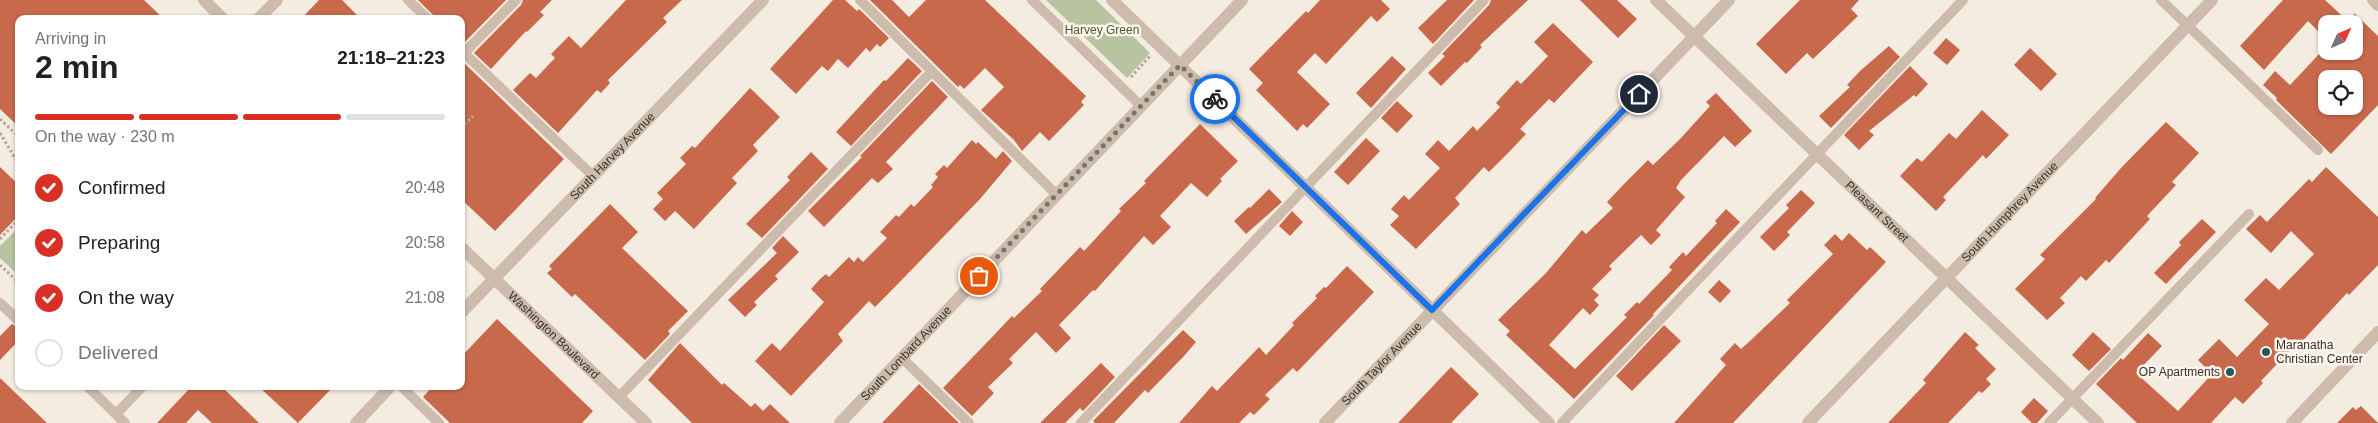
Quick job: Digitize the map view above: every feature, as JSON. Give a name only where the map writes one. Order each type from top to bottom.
[{"type":"street","points":[[204,0],[219,15]]},
{"type":"street","points":[[262,15],[277,0]]},
{"type":"street","name":"South Harvey Avenue","points":[[465,309],[763,0]]},
{"type":"street","points":[[1112,0],[1549,423]]},
{"type":"street","name":"South Lombard Avenue","points":[[840,423],[1242,0]]},
{"type":"street","name":"Pleasant Street","points":[[1656,0],[2098,423]]},
{"type":"street","name":"South Taylor Avenue","points":[[1325,423],[1729,0]]},
{"type":"street","name":"South Humphrey Avenue","points":[[1808,423],[2212,0]]},
{"type":"street","points":[[2373,0],[2378,5]]},
{"type":"street","name":"Washington Boulevard","points":[[465,251],[646,423]]},
{"type":"street","points":[[2292,423],[2378,332]]},
{"type":"street","points":[[356,423],[387,390]]},
{"type":"lane","points":[[408,0],[424,15]]},
{"type":"lane","points":[[465,49],[516,0]]},
{"type":"lane","points":[[860,0],[1057,195]]},
{"type":"lane","points":[[1032,0],[1141,106]]},
{"type":"lane","points":[[1081,423],[1484,0]]},
{"type":"lane","points":[[1562,423],[1963,0]]},
{"type":"lane","points":[[2161,0],[2318,150]]},
{"type":"lane","points":[[465,53],[593,176]]},
{"type":"lane","points":[[619,397],[932,71]]},
{"type":"lane","points":[[2049,423],[2250,214]]},
{"type":"lane","points":[[0,303],[15,317]]},
{"type":"lane","points":[[902,358],[969,423]]},
{"type":"lane","points":[[91,390],[125,423]]},
{"type":"lane","points":[[116,414],[139,390]]},
{"type":"lane","points":[[405,390],[439,423]]},
{"type":"path","points":[[1131,77],[1151,56]]},
{"type":"path","points":[[465,124],[473,116]]},
{"type":"path","points":[[0,119],[15,133]]},
{"type":"path","points":[[0,133],[15,157]]},
{"type":"path","points":[[0,239],[15,223]]},
{"type":"path","points":[[0,265],[15,279]]},
{"type":"green space","name":"Harvey Green","points":[[1046,0],[1096,0],[1150,53],[1127,78]]},
{"type":"green space","points":[[15,231],[15,272],[0,258],[0,246]]},
{"type":"building","points":[[0,0],[144,0],[160,15],[15,15],[15,123],[0,109]]},
{"type":"building","points":[[319,0],[342,0],[357,15],[305,15]]},
{"type":"building","points":[[418,0],[506,0],[465,42],[465,15],[433,15]]},
{"type":"building","points":[[523,0],[552,0],[540,12],[544,15],[526,31],[491,69],[474,53],[521,5]]},
{"type":"building","points":[[626,0],[682,0],[663,18],[667,22],[608,80],[610,83],[601,93],[597,90],[558,133],[513,90],[530,73],[536,78],[555,58],[551,54],[569,36],[581,48]]},
{"type":"building","points":[[833,0],[845,0],[857,11],[859,9],[889,38],[880,47],[877,44],[870,52],[866,48],[848,68],[838,59],[828,71],[822,66],[796,94],[770,69]]},
{"type":"building","points":[[870,0],[892,0],[909,17],[926,0],[985,0],[1086,96],[1081,102],[1084,105],[1049,141],[1040,132],[1022,151],[1014,140],[981,110],[1004,87],[985,68],[964,89],[960,85],[958,87]]},
{"type":"building","points":[[1320,0],[1381,0],[1390,9],[1377,22],[1371,16],[1326,64],[1315,53],[1297,72],[1330,104],[1307,128],[1303,124],[1297,131],[1256,90],[1263,83],[1249,69],[1306,11],[1308,13]]},
{"type":"building","points":[[1447,0],[1474,0],[1433,44],[1418,28]]},
{"type":"building","points":[[1491,0],[1528,0],[1480,45],[1482,47],[1467,63],[1465,62],[1441,86],[1428,73],[1445,56],[1442,54],[1489,5]]},
{"type":"building","points":[[1580,0],[1617,0],[1637,19],[1618,38]]},
{"type":"building","points":[[1800,0],[1859,0],[1851,9],[1858,16],[1813,59],[1807,53],[1786,74],[1756,44]]},
{"type":"building","points":[[2283,0],[2325,0],[2341,15],[2318,15],[2318,31],[2308,21],[2264,70],[2240,46]]},
{"type":"building","points":[[2363,22],[2378,36],[2378,105],[2331,154],[2263,85],[2275,71],[2290,85],[2318,55],[2318,60],[2363,60]]},
{"type":"building","points":[[1553,23],[1593,62],[1554,103],[1549,99],[1520,129],[1526,134],[1489,172],[1484,167],[1455,198],[1460,204],[1416,249],[1390,225],[1399,216],[1391,209],[1404,195],[1409,200],[1440,168],[1425,154],[1438,140],[1449,151],[1473,126],[1477,131],[1500,107],[1496,103],[1517,80],[1521,84],[1548,56],[1534,42]]},
{"type":"building","points":[[1946,38],[1960,50],[1947,65],[1933,53]]},
{"type":"building","points":[[1889,46],[1900,57],[1831,128],[1819,116],[1850,87],[1847,85],[1860,71]]},
{"type":"building","points":[[2030,48],[2057,74],[2041,91],[2014,65]]},
{"type":"building","points":[[1392,56],[1406,69],[1371,108],[1356,93]]},
{"type":"building","points":[[908,58],[922,71],[851,146],[836,132],[884,80],[886,81]]},
{"type":"building","points":[[465,64],[564,159],[495,231],[465,203]]},
{"type":"building","points":[[1910,66],[1928,84],[1916,97],[1914,95],[1869,131],[1874,135],[1859,150],[1844,135]]},
{"type":"building","points":[[932,81],[948,97],[886,162],[893,169],[878,183],[872,178],[824,227],[808,211],[862,157],[860,156]]},
{"type":"building","points":[[750,88],[780,117],[753,145],[758,151],[732,178],[737,183],[694,229],[675,211],[665,221],[653,209],[663,199],[657,193],[686,164],[680,158],[692,146],[695,148]]},
{"type":"building","points":[[1716,93],[1752,131],[1735,147],[1724,136],[1681,180],[1676,188],[1685,197],[1656,230],[1661,235],[1651,245],[1641,235],[1609,266],[1612,269],[1592,289],[1599,295],[1594,300],[1599,305],[1590,315],[1583,308],[1549,345],[1575,369],[1627,317],[1624,315],[1637,302],[1639,304],[1672,270],[1669,267],[1683,252],[1686,256],[1717,223],[1715,221],[1726,209],[1740,222],[1574,399],[1506,335],[1510,331],[1498,320],[1546,273],[1582,230],[1586,234],[1613,208],[1607,202],[1648,160],[1653,165],[1681,138],[1710,106],[1706,102]]},
{"type":"building","points":[[1397,101],[1413,116],[1397,133],[1381,118]]},
{"type":"building","points":[[1982,110],[2009,135],[1986,159],[1983,155],[1943,197],[1946,200],[1936,211],[1900,176],[1917,158],[1922,162],[1949,133],[1956,139]]},
{"type":"building","points":[[2166,122],[2199,153],[2172,182],[2176,185],[2147,216],[2150,219],[2109,263],[2106,260],[2086,281],[2081,276],[2060,298],[2065,303],[2047,320],[2015,289],[2045,259],[2040,255],[2096,199],[2121,168]]},
{"type":"building","points":[[1200,124],[1238,161],[1220,179],[1222,181],[1207,197],[1191,183],[1160,216],[1171,227],[1153,245],[1144,236],[1095,291],[1093,290],[1059,325],[1071,338],[1056,353],[1036,332],[1009,359],[1013,363],[988,387],[994,393],[972,416],[943,388],[1012,316],[1014,318],[1042,291],[1040,289],[1080,247],[1084,251],[1121,211],[1119,209],[1146,183],[1144,181]]},
{"type":"building","points":[[1366,138],[1380,151],[1348,185],[1334,172]]},
{"type":"building","points":[[972,140],[976,144],[978,142],[996,159],[1003,151],[1012,161],[980,199],[875,307],[869,301],[838,334],[843,341],[791,396],[755,361],[772,343],[780,351],[824,302],[811,289],[820,279],[826,274],[829,277],[849,257],[854,262],[858,257],[863,262],[887,238],[880,232],[896,215],[899,217],[911,204],[914,207],[933,187],[931,185],[938,177],[935,174],[944,165],[947,168]]},
{"type":"building","points":[[811,152],[828,169],[762,238],[746,224],[790,180],[787,177]]},
{"type":"building","points":[[0,167],[15,181],[15,219],[0,235]]},
{"type":"building","points":[[2326,167],[2378,217],[2378,265],[2349,295],[2347,293],[2295,349],[2293,347],[2261,381],[2263,383],[2243,404],[2235,397],[2211,423],[2137,423],[2096,384],[2121,358],[2123,360],[2148,333],[2162,346],[2136,373],[2178,411],[2212,374],[2198,360],[2219,339],[2237,357],[2269,324],[2244,300],[2266,278],[2279,290],[2314,254],[2291,231],[2271,253],[2246,229],[2260,215],[2267,222],[2309,179],[2312,182]]},
{"type":"building","points":[[1269,189],[1282,202],[1246,234],[1234,221]]},
{"type":"building","points":[[1801,190],[1815,203],[1787,232],[1790,235],[1774,251],[1760,237],[1789,208],[1786,205]]},
{"type":"building","points":[[610,204],[638,232],[622,248],[688,311],[668,331],[670,334],[645,360],[575,294],[572,297],[547,273],[552,269],[549,266]]},
{"type":"building","points":[[1292,211],[1303,222],[1290,236],[1279,226]]},
{"type":"building","points":[[2202,219],[2216,232],[2166,284],[2154,273],[2181,245],[2179,242]]},
{"type":"building","points":[[1849,233],[1867,250],[1870,247],[1886,262],[1733,423],[1674,423],[1726,365],[1720,359],[1735,343],[1741,349],[1750,341],[1790,303],[1787,300],[1833,254],[1824,245],[1835,234],[1842,241]]},
{"type":"building","points":[[783,236],[799,252],[775,276],[778,279],[754,302],[757,305],[745,317],[728,300],[777,253],[772,248]]},
{"type":"building","points":[[1347,266],[1374,292],[1297,372],[1293,368],[1265,395],[1270,399],[1254,415],[1250,412],[1239,423],[1179,423],[1212,386],[1217,391],[1259,347],[1266,355],[1294,325],[1292,323],[1317,298],[1315,296],[1324,287],[1326,288]]},
{"type":"building","points":[[1719,280],[1731,291],[1720,303],[1708,292]]},
{"type":"building","points":[[497,319],[593,411],[582,423],[450,423],[423,397],[429,390],[465,390],[465,353]]},
{"type":"building","points":[[12,324],[15,326],[15,344],[0,360],[0,336]]},
{"type":"building","points":[[1664,325],[1681,341],[1632,391],[1616,376]]},
{"type":"building","points":[[1183,330],[1196,342],[1184,356],[1148,393],[1145,390],[1114,423],[1095,423],[1093,421]]},
{"type":"building","points":[[1965,332],[1979,345],[1975,348],[1996,369],[1986,379],[1991,384],[1982,393],[1979,391],[1948,423],[1888,423],[1926,383],[1923,380]]},
{"type":"building","points":[[2093,332],[2111,349],[2089,371],[2072,355]]},
{"type":"building","points":[[680,343],[722,385],[724,383],[751,407],[755,403],[763,411],[770,404],[790,423],[692,423],[648,380]]},
{"type":"building","points":[[1101,363],[1115,377],[1083,411],[1080,408],[1065,423],[1040,423]]},
{"type":"building","points":[[1451,367],[1479,394],[1451,423],[1398,423]]},
{"type":"building","points":[[0,378],[47,423],[0,423]]},
{"type":"building","points":[[919,384],[959,423],[882,423]]},
{"type":"building","points":[[188,390],[225,390],[259,423],[212,423],[198,410],[186,423],[157,423]]},
{"type":"building","points":[[262,390],[330,390],[298,423]]},
{"type":"building","points":[[2034,398],[2048,411],[2037,423],[2032,423],[2021,412]]},
{"type":"building","points":[[2361,406],[2378,423],[2337,423],[2353,407],[2356,410]]},
{"type":"way so far","points":[[979,276],[1180,65],[1215,99]]},
{"type":"place","name":"Maranatha Christian Center","points":[[2266,352]]},
{"type":"place","name":"OP Apartments","points":[[2230,372]]},
{"type":"route","points":[[1215,99],[1432,310],[1639,94]]}]
